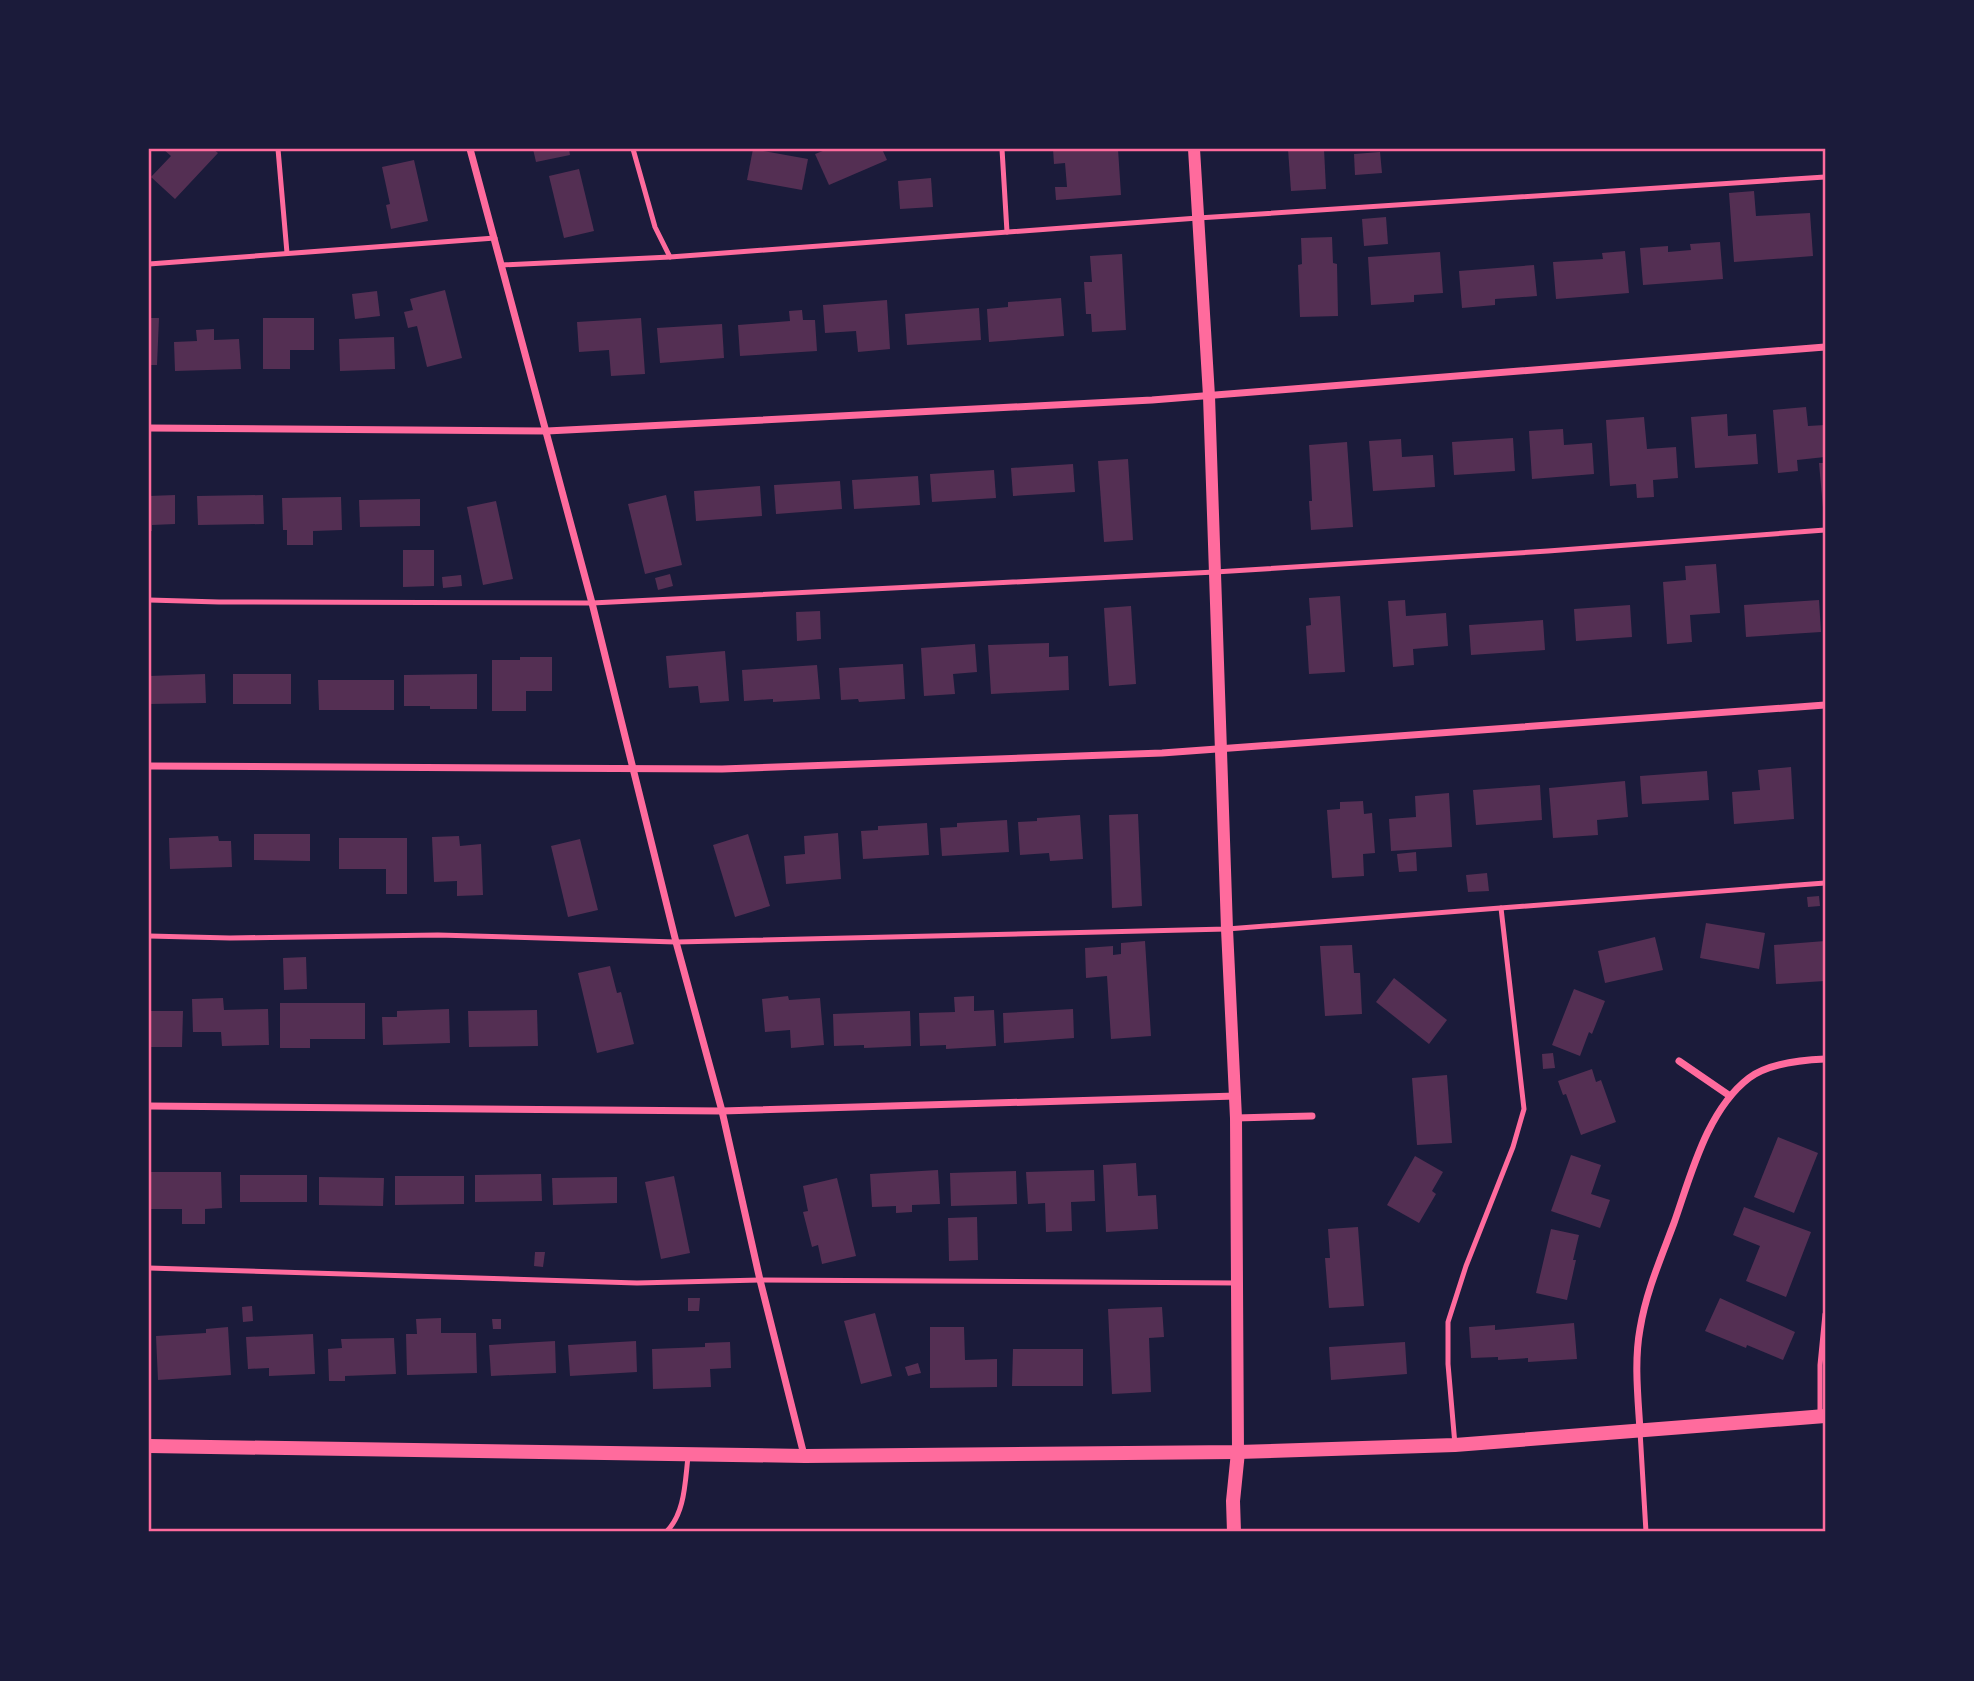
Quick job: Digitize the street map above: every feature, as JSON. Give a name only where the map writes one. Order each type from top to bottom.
[{"type":"main road","points":[[149,1446],[804,1456],[1238,1452],[1455,1445],[1823,1417]]},
{"type":"main road","points":[[1234,1532],[1233,1502],[1238,1452]]},
{"type":"street","points":[[470,149],[547,431],[676,942],[722,1111],[760,1280],[804,1456]]},
{"type":"street","points":[[1194,149],[1209,396],[1227,929],[1237,1118],[1238,1452]]},
{"type":"street","points":[[149,428],[547,431],[1209,396],[1825,347]]},
{"type":"street","points":[[149,766],[722,769],[1221,749],[1825,705]]},
{"type":"street","points":[[1640,1431],[1637,1375],[1639,1332],[1647,1297],[1704,1138],[1730,1096],[1750,1077],[1776,1066],[1825,1059]]},
{"type":"street","points":[[1679,1061],[1730,1096]]},
{"type":"street","points":[[149,1106],[722,1111],[1236,1096]]},
{"type":"street","points":[[1237,1118],[1312,1116]]},
{"type":"lane","points":[[278,149],[287,253]]},
{"type":"lane","points":[[633,149],[655,227],[670,257]]},
{"type":"lane","points":[[1002,149],[1007,232]]},
{"type":"lane","points":[[502,265],[670,257],[1198,218],[1825,177]]},
{"type":"lane","points":[[149,264],[495,238]]},
{"type":"lane","points":[[149,600],[592,603],[1215,572],[1825,530]]},
{"type":"lane","points":[[149,936],[230,938],[438,935],[676,942],[1227,929],[1825,883]]},
{"type":"lane","points":[[1455,1445],[1448,1364],[1448,1322],[1466,1266],[1513,1147],[1524,1109],[1500,908]]},
{"type":"lane","points":[[149,1268],[637,1283],[760,1280],[1239,1283]]},
{"type":"lane","points":[[1823,1417],[1820,1365],[1825,1314]]},
{"type":"lane","points":[[1640,1431],[1646,1532]]},
{"type":"lane","points":[[666,1532],[671,1527],[684,1494],[688,1454]]},
{"type":"building","points":[[163,149],[213,149],[218,153],[175,199],[151,177],[171,156]]},
{"type":"building","points":[[533,149],[569,149],[570,155],[536,162]]},
{"type":"building","points":[[753,149],[808,159],[802,190],[747,180]]},
{"type":"building","points":[[828,149],[882,149],[887,160],[829,185],[815,154]]},
{"type":"building","points":[[1053,149],[1118,149],[1121,195],[1056,200],[1055,187],[1067,187],[1065,163],[1054,164]]},
{"type":"building","points":[[1288,149],[1324,149],[1326,189],[1291,191]]},
{"type":"building","points":[[1380,152],[1382,173],[1355,175],[1354,154]]},
{"type":"building","points":[[414,160],[428,221],[391,229],[386,205],[390,204],[382,167]]},
{"type":"building","points":[[579,169],[594,231],[564,238],[549,176]]},
{"type":"building","points":[[931,178],[933,207],[900,209],[898,181]]},
{"type":"building","points":[[1754,191],[1756,216],[1810,213],[1813,256],[1734,262],[1729,193]]},
{"type":"building","points":[[1386,217],[1388,244],[1364,246],[1362,219]]},
{"type":"building","points":[[1332,237],[1333,263],[1337,264],[1338,316],[1300,317],[1298,265],[1302,264],[1301,238]]},
{"type":"building","points":[[1720,242],[1723,279],[1643,285],[1640,248],[1668,246],[1668,252],[1691,250],[1690,244]]},
{"type":"building","points":[[1625,251],[1629,293],[1556,299],[1553,262],[1603,259],[1602,253]]},
{"type":"building","points":[[1440,252],[1443,293],[1414,295],[1414,302],[1371,305],[1368,257]]},
{"type":"building","points":[[1122,254],[1126,330],[1092,332],[1091,314],[1086,314],[1084,282],[1092,282],[1090,256]]},
{"type":"building","points":[[1534,265],[1537,296],[1495,299],[1495,305],[1462,308],[1459,271]]},
{"type":"building","points":[[445,290],[462,358],[427,367],[417,326],[408,328],[404,312],[413,310],[410,299]]},
{"type":"building","points":[[377,291],[380,316],[355,319],[352,294]]},
{"type":"building","points":[[1061,298],[1064,336],[989,342],[987,309],[1008,307],[1008,302]]},
{"type":"building","points":[[887,300],[890,349],[858,352],[856,331],[825,333],[823,305]]},
{"type":"building","points":[[979,308],[981,340],[907,345],[905,314]]},
{"type":"building","points":[[802,310],[803,320],[815,320],[817,351],[740,356],[738,325],[790,321],[789,311]]},
{"type":"building","points":[[149,318],[159,318],[157,365],[149,365]]},
{"type":"building","points":[[263,318],[314,318],[314,350],[290,350],[290,369],[263,369]]},
{"type":"building","points":[[641,318],[645,374],[611,376],[609,350],[579,352],[577,322]]},
{"type":"building","points":[[722,324],[724,358],[660,363],[657,328]]},
{"type":"building","points":[[214,329],[214,340],[239,339],[241,369],[175,371],[174,342],[197,341],[196,330]]},
{"type":"building","points":[[394,337],[395,369],[340,371],[339,339]]},
{"type":"building","points":[[1806,407],[1808,426],[1825,425],[1825,457],[1797,460],[1798,471],[1778,473],[1773,410]]},
{"type":"building","points":[[1727,414],[1728,436],[1756,434],[1758,464],[1695,468],[1691,417]]},
{"type":"building","points":[[1644,417],[1647,449],[1676,447],[1678,478],[1653,480],[1654,497],[1637,498],[1636,484],[1610,486],[1606,420]]},
{"type":"building","points":[[1563,429],[1564,445],[1592,443],[1594,474],[1532,479],[1529,431]]},
{"type":"building","points":[[1513,438],[1515,471],[1454,475],[1452,442]]},
{"type":"building","points":[[1401,439],[1402,457],[1433,455],[1435,487],[1373,491],[1369,441]]},
{"type":"building","points":[[1347,442],[1353,527],[1311,530],[1309,445]]},
{"type":"building","points":[[1128,459],[1133,540],[1104,542],[1098,461]]},
{"type":"building","points":[[1819,463],[1825,463],[1825,508],[1823,508]]},
{"type":"building","points":[[1073,464],[1075,492],[1013,496],[1011,468]]},
{"type":"building","points":[[994,470],[996,498],[932,502],[930,474]]},
{"type":"building","points":[[918,476],[920,505],[854,509],[852,480]]},
{"type":"building","points":[[840,481],[842,509],[776,514],[774,485]]},
{"type":"building","points":[[760,486],[762,516],[696,521],[694,491]]},
{"type":"building","points":[[175,495],[175,524],[152,525],[152,531],[149,531],[149,496]]},
{"type":"building","points":[[263,495],[264,524],[198,525],[197,496]]},
{"type":"building","points":[[666,495],[682,565],[645,574],[628,504]]},
{"type":"building","points":[[341,497],[342,530],[313,531],[313,545],[287,545],[287,530],[283,530],[282,498]]},
{"type":"building","points":[[420,499],[420,526],[360,527],[359,500]]},
{"type":"building","points":[[496,501],[513,579],[483,585],[467,507]]},
{"type":"building","points":[[403,550],[434,550],[434,586],[403,587]]},
{"type":"building","points":[[1716,564],[1720,613],[1690,615],[1692,642],[1667,644],[1663,582],[1686,580],[1685,566]]},
{"type":"building","points":[[670,574],[673,586],[658,590],[655,578]]},
{"type":"building","points":[[461,575],[462,586],[443,588],[442,577]]},
{"type":"building","points":[[1340,596],[1345,672],[1309,674],[1306,626],[1311,625],[1309,598]]},
{"type":"building","points":[[1405,600],[1406,616],[1446,613],[1448,646],[1413,649],[1414,665],[1393,667],[1388,601]]},
{"type":"building","points":[[1819,600],[1821,632],[1746,637],[1744,605]]},
{"type":"building","points":[[1630,605],[1632,637],[1576,641],[1574,609]]},
{"type":"building","points":[[1131,606],[1136,684],[1109,686],[1104,608]]},
{"type":"building","points":[[820,611],[821,639],[797,641],[796,612]]},
{"type":"building","points":[[1543,620],[1545,650],[1471,655],[1469,625]]},
{"type":"building","points":[[1049,643],[1049,657],[1068,656],[1069,690],[991,694],[988,645]]},
{"type":"building","points":[[975,644],[977,672],[953,674],[955,694],[924,696],[921,648]]},
{"type":"building","points":[[725,651],[729,701],[700,703],[698,686],[669,688],[666,656]]},
{"type":"building","points":[[520,657],[552,657],[552,691],[526,691],[526,711],[492,711],[492,660],[520,660]]},
{"type":"building","points":[[903,664],[905,699],[859,702],[858,699],[841,700],[839,668]]},
{"type":"building","points":[[817,665],[820,699],[744,701],[742,670]]},
{"type":"building","points":[[205,674],[206,703],[149,704],[149,676]]},
{"type":"building","points":[[233,674],[291,674],[291,704],[233,704]]},
{"type":"building","points":[[477,674],[477,709],[404,706],[404,675]]},
{"type":"building","points":[[318,680],[394,680],[394,710],[319,710]]},
{"type":"building","points":[[1791,767],[1794,819],[1734,824],[1732,792],[1760,790],[1758,770]]},
{"type":"building","points":[[1707,771],[1709,800],[1642,804],[1640,776]]},
{"type":"building","points":[[1625,781],[1628,817],[1597,820],[1598,835],[1553,838],[1549,788]]},
{"type":"building","points":[[1540,785],[1542,820],[1476,825],[1473,790]]},
{"type":"building","points":[[1449,793],[1452,847],[1391,851],[1389,819],[1416,817],[1415,796]]},
{"type":"building","points":[[1363,801],[1364,814],[1372,813],[1375,853],[1363,854],[1364,876],[1332,878],[1327,810],[1340,809],[1340,802]]},
{"type":"building","points":[[1138,814],[1142,906],[1112,908],[1109,815]]},
{"type":"building","points":[[1080,815],[1083,859],[1050,861],[1049,853],[1020,855],[1018,822]]},
{"type":"building","points":[[1007,820],[1009,852],[942,856],[940,828],[957,827],[957,823]]},
{"type":"building","points":[[927,823],[929,855],[863,859],[861,831],[878,830],[878,826]]},
{"type":"building","points":[[838,833],[841,879],[786,884],[784,856],[805,854],[804,836]]},
{"type":"building","points":[[254,834],[310,834],[310,861],[254,860]]},
{"type":"building","points":[[748,834],[770,906],[735,917],[713,845]]},
{"type":"building","points":[[218,836],[219,841],[231,841],[232,867],[170,869],[169,838]]},
{"type":"building","points":[[459,836],[460,846],[481,844],[483,895],[457,896],[457,881],[434,882],[432,837]]},
{"type":"building","points":[[339,838],[407,838],[407,894],[386,894],[386,869],[339,869]]},
{"type":"building","points":[[580,839],[598,910],[568,917],[551,846]]},
{"type":"building","points":[[1416,852],[1417,871],[1399,872],[1397,854]]},
{"type":"building","points":[[1487,873],[1489,891],[1468,892],[1466,875]]},
{"type":"building","points":[[1819,896],[1820,906],[1808,907],[1807,897]]},
{"type":"building","points":[[1706,923],[1765,933],[1759,969],[1700,958]]},
{"type":"building","points":[[1655,937],[1663,970],[1605,983],[1598,951]]},
{"type":"building","points":[[1145,941],[1151,1036],[1111,1039],[1107,976],[1086,978],[1085,948],[1113,946],[1113,955],[1121,954],[1121,943]]},
{"type":"building","points":[[1825,941],[1825,981],[1776,984],[1774,945]]},
{"type":"building","points":[[1352,945],[1354,973],[1360,973],[1362,1014],[1325,1016],[1320,946]]},
{"type":"building","points":[[306,957],[307,989],[284,990],[283,958]]},
{"type":"building","points":[[610,966],[617,993],[621,992],[634,1044],[597,1053],[578,973]]},
{"type":"building","points":[[1394,978],[1447,1020],[1429,1044],[1376,1002]]},
{"type":"building","points":[[1574,989],[1605,1001],[1580,1056],[1552,1045]]},
{"type":"building","points":[[788,996],[789,1000],[820,998],[824,1045],[791,1048],[790,1030],[765,1032],[762,999]]},
{"type":"building","points":[[974,996],[974,1011],[994,1010],[996,1046],[946,1049],[946,1045],[920,1046],[919,1013],[955,1012],[954,997]]},
{"type":"building","points":[[223,998],[224,1010],[268,1009],[269,1045],[222,1046],[221,1032],[193,1032],[192,999]]},
{"type":"building","points":[[280,1003],[365,1003],[365,1039],[310,1039],[310,1048],[280,1048]]},
{"type":"building","points":[[449,1009],[450,1043],[383,1045],[382,1017],[397,1017],[397,1011]]},
{"type":"building","points":[[1073,1009],[1074,1038],[1004,1043],[1003,1013]]},
{"type":"building","points":[[537,1010],[538,1046],[469,1047],[468,1011]]},
{"type":"building","points":[[149,1011],[183,1011],[182,1047],[149,1047]]},
{"type":"building","points":[[910,1011],[911,1046],[834,1046],[833,1014]]},
{"type":"building","points":[[1553,1053],[1555,1068],[1543,1069],[1542,1054]]},
{"type":"building","points":[[1592,1069],[1596,1082],[1601,1080],[1616,1122],[1581,1135],[1566,1094],[1563,1095],[1558,1081]]},
{"type":"building","points":[[1447,1075],[1452,1143],[1417,1145],[1412,1078]]},
{"type":"building","points":[[1778,1137],[1818,1153],[1794,1213],[1754,1197]]},
{"type":"building","points":[[1571,1155],[1601,1165],[1591,1194],[1610,1200],[1600,1228],[1551,1211]]},
{"type":"building","points":[[1415,1156],[1443,1172],[1432,1191],[1436,1194],[1419,1223],[1387,1205]]},
{"type":"building","points":[[1136,1163],[1138,1196],[1156,1195],[1158,1229],[1106,1232],[1103,1165]]},
{"type":"building","points":[[938,1170],[940,1204],[912,1205],[912,1212],[896,1213],[896,1206],[872,1207],[870,1174]]},
{"type":"building","points":[[1094,1170],[1095,1201],[1071,1202],[1072,1231],[1046,1232],[1045,1203],[1028,1204],[1026,1172]]},
{"type":"building","points":[[1016,1171],[1017,1204],[951,1206],[950,1173]]},
{"type":"building","points":[[149,1172],[221,1172],[222,1208],[205,1209],[205,1224],[182,1224],[182,1209],[149,1209]]},
{"type":"building","points":[[541,1174],[542,1201],[475,1202],[475,1175]]},
{"type":"building","points":[[240,1175],[307,1175],[307,1202],[240,1202]]},
{"type":"building","points":[[395,1176],[464,1176],[464,1204],[395,1205]]},
{"type":"building","points":[[674,1176],[690,1253],[661,1259],[645,1182]]},
{"type":"building","points":[[319,1177],[384,1178],[383,1206],[319,1205]]},
{"type":"building","points":[[617,1177],[617,1203],[553,1205],[552,1178]]},
{"type":"building","points":[[837,1178],[856,1256],[822,1264],[818,1245],[812,1247],[803,1212],[808,1211],[803,1186]]},
{"type":"building","points":[[1744,1207],[1811,1232],[1786,1297],[1746,1281],[1760,1246],[1733,1235]]},
{"type":"building","points":[[977,1217],[978,1260],[949,1261],[948,1218]]},
{"type":"building","points":[[1358,1227],[1364,1306],[1329,1308],[1325,1258],[1330,1258],[1328,1229]]},
{"type":"building","points":[[1551,1229],[1579,1235],[1567,1300],[1536,1293]]},
{"type":"building","points":[[535,1252],[545,1252],[543,1267],[534,1266]]},
{"type":"building","points":[[688,1298],[700,1298],[699,1311],[688,1311]]},
{"type":"building","points":[[1720,1298],[1795,1332],[1783,1360],[1705,1331]]},
{"type":"building","points":[[252,1306],[253,1321],[243,1322],[242,1307]]},
{"type":"building","points":[[1162,1307],[1164,1337],[1149,1338],[1151,1392],[1112,1394],[1108,1309]]},
{"type":"building","points":[[875,1313],[892,1376],[861,1384],[844,1321]]},
{"type":"building","points":[[441,1318],[441,1333],[476,1333],[477,1373],[407,1375],[406,1334],[417,1334],[416,1319]]},
{"type":"building","points":[[492,1319],[501,1319],[501,1329],[493,1329]]},
{"type":"building","points":[[1574,1323],[1577,1359],[1528,1362],[1528,1358],[1471,1358],[1469,1327],[1495,1325],[1495,1330]]},
{"type":"building","points":[[228,1327],[231,1375],[158,1380],[156,1336],[206,1333],[206,1329]]},
{"type":"building","points":[[930,1327],[964,1327],[965,1360],[997,1359],[997,1387],[930,1388]]},
{"type":"building","points":[[313,1334],[315,1374],[269,1376],[269,1368],[248,1369],[246,1337]]},
{"type":"building","points":[[394,1338],[396,1374],[345,1376],[345,1381],[329,1381],[328,1349],[342,1348],[341,1339]]},
{"type":"building","points":[[555,1341],[556,1373],[491,1376],[489,1345]]},
{"type":"building","points":[[636,1341],[637,1372],[570,1376],[568,1345]]},
{"type":"building","points":[[730,1342],[731,1368],[710,1369],[711,1387],[653,1389],[652,1349],[705,1347],[705,1343]]},
{"type":"building","points":[[1405,1342],[1407,1374],[1331,1380],[1329,1347]]},
{"type":"building","points":[[1013,1349],[1083,1349],[1083,1386],[1012,1386]]},
{"type":"building","points":[[918,1363],[921,1373],[908,1376],[905,1367]]}]
